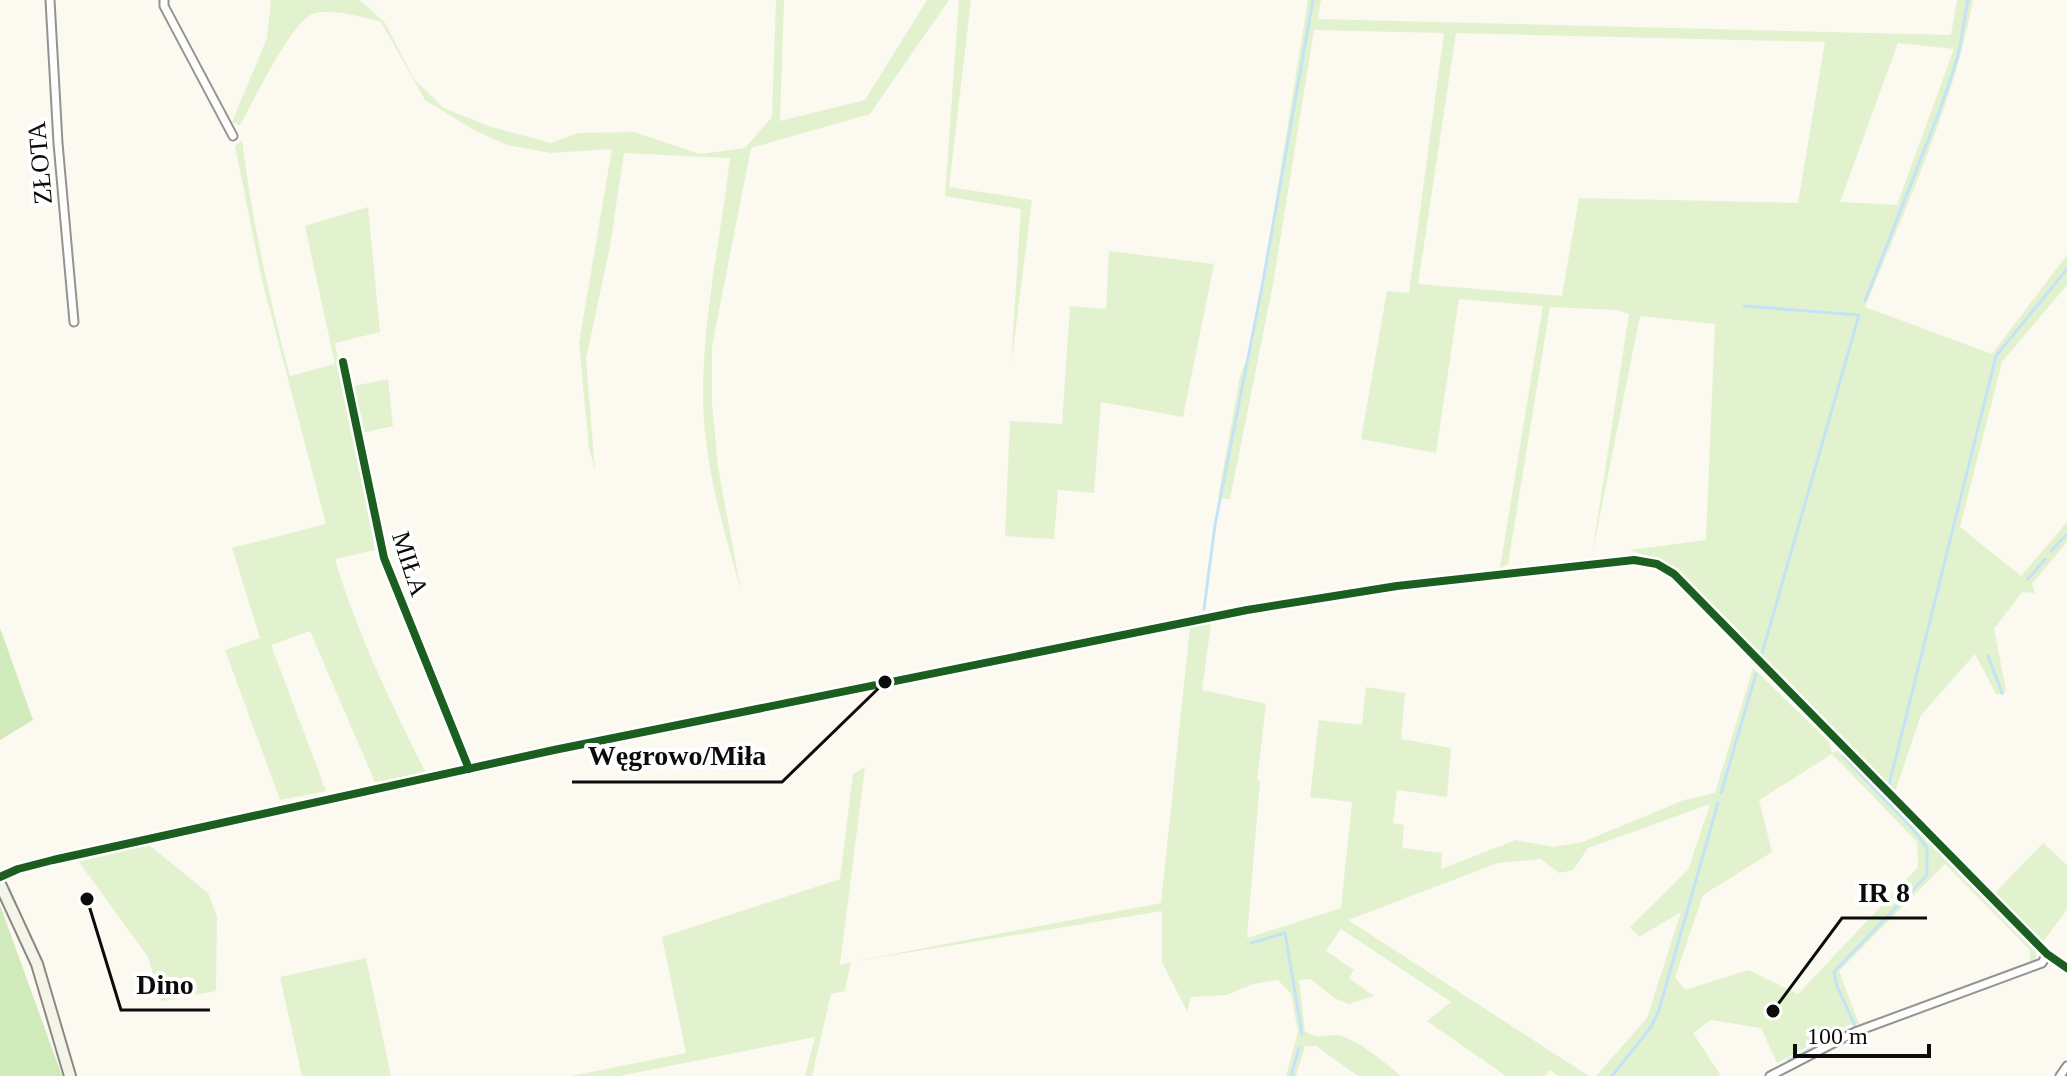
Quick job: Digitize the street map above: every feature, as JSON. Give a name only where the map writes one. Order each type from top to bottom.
[{"type":"main road","points":[[0,884],[37,964],[70,1076]]},
{"type":"street","name":"ZŁOTA","points":[[50,0],[58,143],[74,322]]},
{"type":"street","points":[[164,0],[164,6],[233,136]]},
{"type":"street","name":"MIŁA","points":[[343,362],[384,558],[469,769]]},
{"type":"street","points":[[0,877],[53,860],[469,769],[1247,610],[1397,586],[1634,560],[1657,564],[1674,574],[2047,954],[2067,968]]},
{"type":"street","points":[[1770,1076],[1855,1032],[2042,963],[2047,954]]},
{"type":"street","points":[[2060,1076],[2067,1066]]},
{"type":"green space","points":[[271,0],[360,0],[385,23],[414,79],[444,108],[488,126],[551,143],[578,133],[634,132],[700,154],[745,148],[772,117],[776,0],[784,0],[780,121],[865,100],[927,0],[949,0],[870,114],[751,148],[712,346],[712,403],[718,467],[741,591],[710,469],[703,394],[709,305],[730,158],[624,153],[610,246],[586,359],[595,470],[589,448],[579,343],[612,149],[551,153],[507,145],[474,130],[425,100],[381,22],[337,13],[319,12],[303,20],[283,47],[240,125],[232,122],[267,38]]},
{"type":"green space","points":[[959,0],[971,0],[949,187],[1032,200],[1011,365],[1021,209],[945,196]]},
{"type":"green space","points":[[1308,0],[1321,0],[1318,19],[1951,35],[1957,0],[1973,0],[1941,118],[1865,307],[1992,354],[2067,255],[2067,285],[2002,362],[1960,527],[2021,576],[2067,522],[2067,542],[2032,584],[2035,593],[2022,592],[1994,629],[2006,690],[2003,695],[1996,694],[1975,654],[1921,715],[1895,792],[1764,663],[1694,587],[1670,566],[1631,550],[1706,540],[1715,324],[1640,316],[1592,555],[1629,314],[1617,310],[1550,307],[1508,564],[1500,568],[1543,306],[1459,299],[1436,453],[1361,439],[1387,291],[1409,293],[1444,33],[1314,30],[1273,284],[1230,499],[1218,498],[1240,376],[1252,346]],"holes":[[[1456,33],[1825,42],[1798,203],[1579,198],[1562,296],[1418,284]],[[1898,43],[1954,49],[1897,205],[1840,202]]]},
{"type":"green space","points":[[242,140],[262,259],[290,376],[335,364],[305,226],[368,207],[380,332],[335,343],[344,388],[388,379],[393,426],[353,435],[375,550],[335,559],[364,642],[426,773],[375,782],[310,631],[271,645],[326,791],[280,800],[225,650],[260,638],[232,548],[326,524],[262,280],[235,146]]},
{"type":"green space","points":[[1109,251],[1214,264],[1183,417],[1101,402],[1094,493],[1058,490],[1054,539],[1005,536],[1010,421],[1062,424],[1070,306],[1106,309]]},
{"type":"green space","points":[[1211,624],[1202,690],[1266,704],[1257,780],[1260,781],[1247,938],[1341,908],[1352,802],[1310,797],[1319,720],[1362,725],[1366,687],[1405,693],[1401,739],[1451,748],[1447,797],[1397,790],[1393,823],[1404,825],[1402,848],[1442,853],[1441,869],[1516,840],[1553,847],[1583,842],[1684,800],[1715,793],[1753,668],[1829,742],[1832,753],[1840,750],[2036,949],[2036,961],[2030,964],[2030,950],[1945,864],[1839,971],[1859,1024],[1848,1025],[1777,1063],[1761,1028],[1711,1020],[1693,1033],[1721,1076],[1596,1076],[1647,1018],[1681,912],[1639,937],[1630,927],[1688,870],[1710,804],[1588,848],[1573,870],[1559,873],[1541,859],[1498,863],[1348,920],[1589,1076],[1558,1076],[1550,1070],[1545,1076],[1506,1076],[1427,1021],[1451,1002],[1341,929],[1326,951],[1354,970],[1349,978],[1374,996],[1349,1004],[1334,998],[1311,979],[1299,980],[1305,1032],[1349,1039],[1373,1053],[1401,1076],[1358,1076],[1316,1046],[1305,1046],[1296,1076],[1286,1076],[1298,1032],[1291,994],[1278,980],[1253,984],[1226,995],[1191,997],[1187,1011],[1162,962],[1162,911],[851,962],[1161,903],[1190,627]],"holes":[[[1832,754],[1917,842],[1918,867],[1798,994],[1748,970],[1685,990],[1675,977],[1703,895],[1772,852],[1759,800]]]},
{"type":"green space","points":[[0,628],[33,720],[0,740]]},
{"type":"green space","points":[[865,767],[840,965],[851,962],[845,991],[831,994],[812,1076],[805,1076],[815,1037],[619,1076],[571,1076],[686,1053],[662,937],[840,879],[853,774]]},
{"type":"green space","points":[[2043,843],[2067,865],[2067,909],[2043,942],[1994,894]]},
{"type":"green space","points":[[149,845],[208,893],[217,916],[216,991],[161,1001],[148,957],[79,862]]},
{"type":"green space","points":[[0,905],[62,1076],[0,1076]]},
{"type":"green space","points":[[366,958],[391,1076],[302,1076],[280,977]]},
{"type":"waterway","points":[[1204,609],[1215,525],[1262,287],[1313,0]]},
{"type":"waterway","points":[[1865,301],[1941,107],[1958,56],[1968,0]]},
{"type":"waterway","points":[[1889,785],[1996,356],[2067,269]]},
{"type":"waterway","points":[[1744,306],[1859,315],[1761,657]]},
{"type":"waterway","points":[[2051,551],[2067,534]]},
{"type":"waterway","points":[[2028,579],[2045,559]]},
{"type":"waterway","points":[[1988,656],[2002,693]]},
{"type":"waterway","points":[[1721,793],[1756,674]]},
{"type":"waterway","points":[[1843,756],[1913,829],[1927,848],[1927,875],[1834,972],[1855,1026]]},
{"type":"waterway","points":[[1612,1076],[1651,1027],[1659,1010],[1718,803]]},
{"type":"waterway","points":[[1251,943],[1285,933],[1302,1034]]},
{"type":"waterway","points":[[1789,1060],[1845,1032]]},
{"type":"waterway","points":[[1291,1076],[1299,1048]]},
{"type":"cycle path","points":[[343,362],[384,558],[469,769]]},
{"type":"cycle path","points":[[0,877],[53,860],[554,750],[1247,610],[1397,586],[1634,560],[1657,564],[1674,574],[2047,954],[2067,968]]},
{"type":"place","name":"Węgrowo/Miła","points":[[885,682]]},
{"type":"place","name":"Dino","points":[[87,899]]},
{"type":"place","name":"IR 8","points":[[1773,1011]]}]
